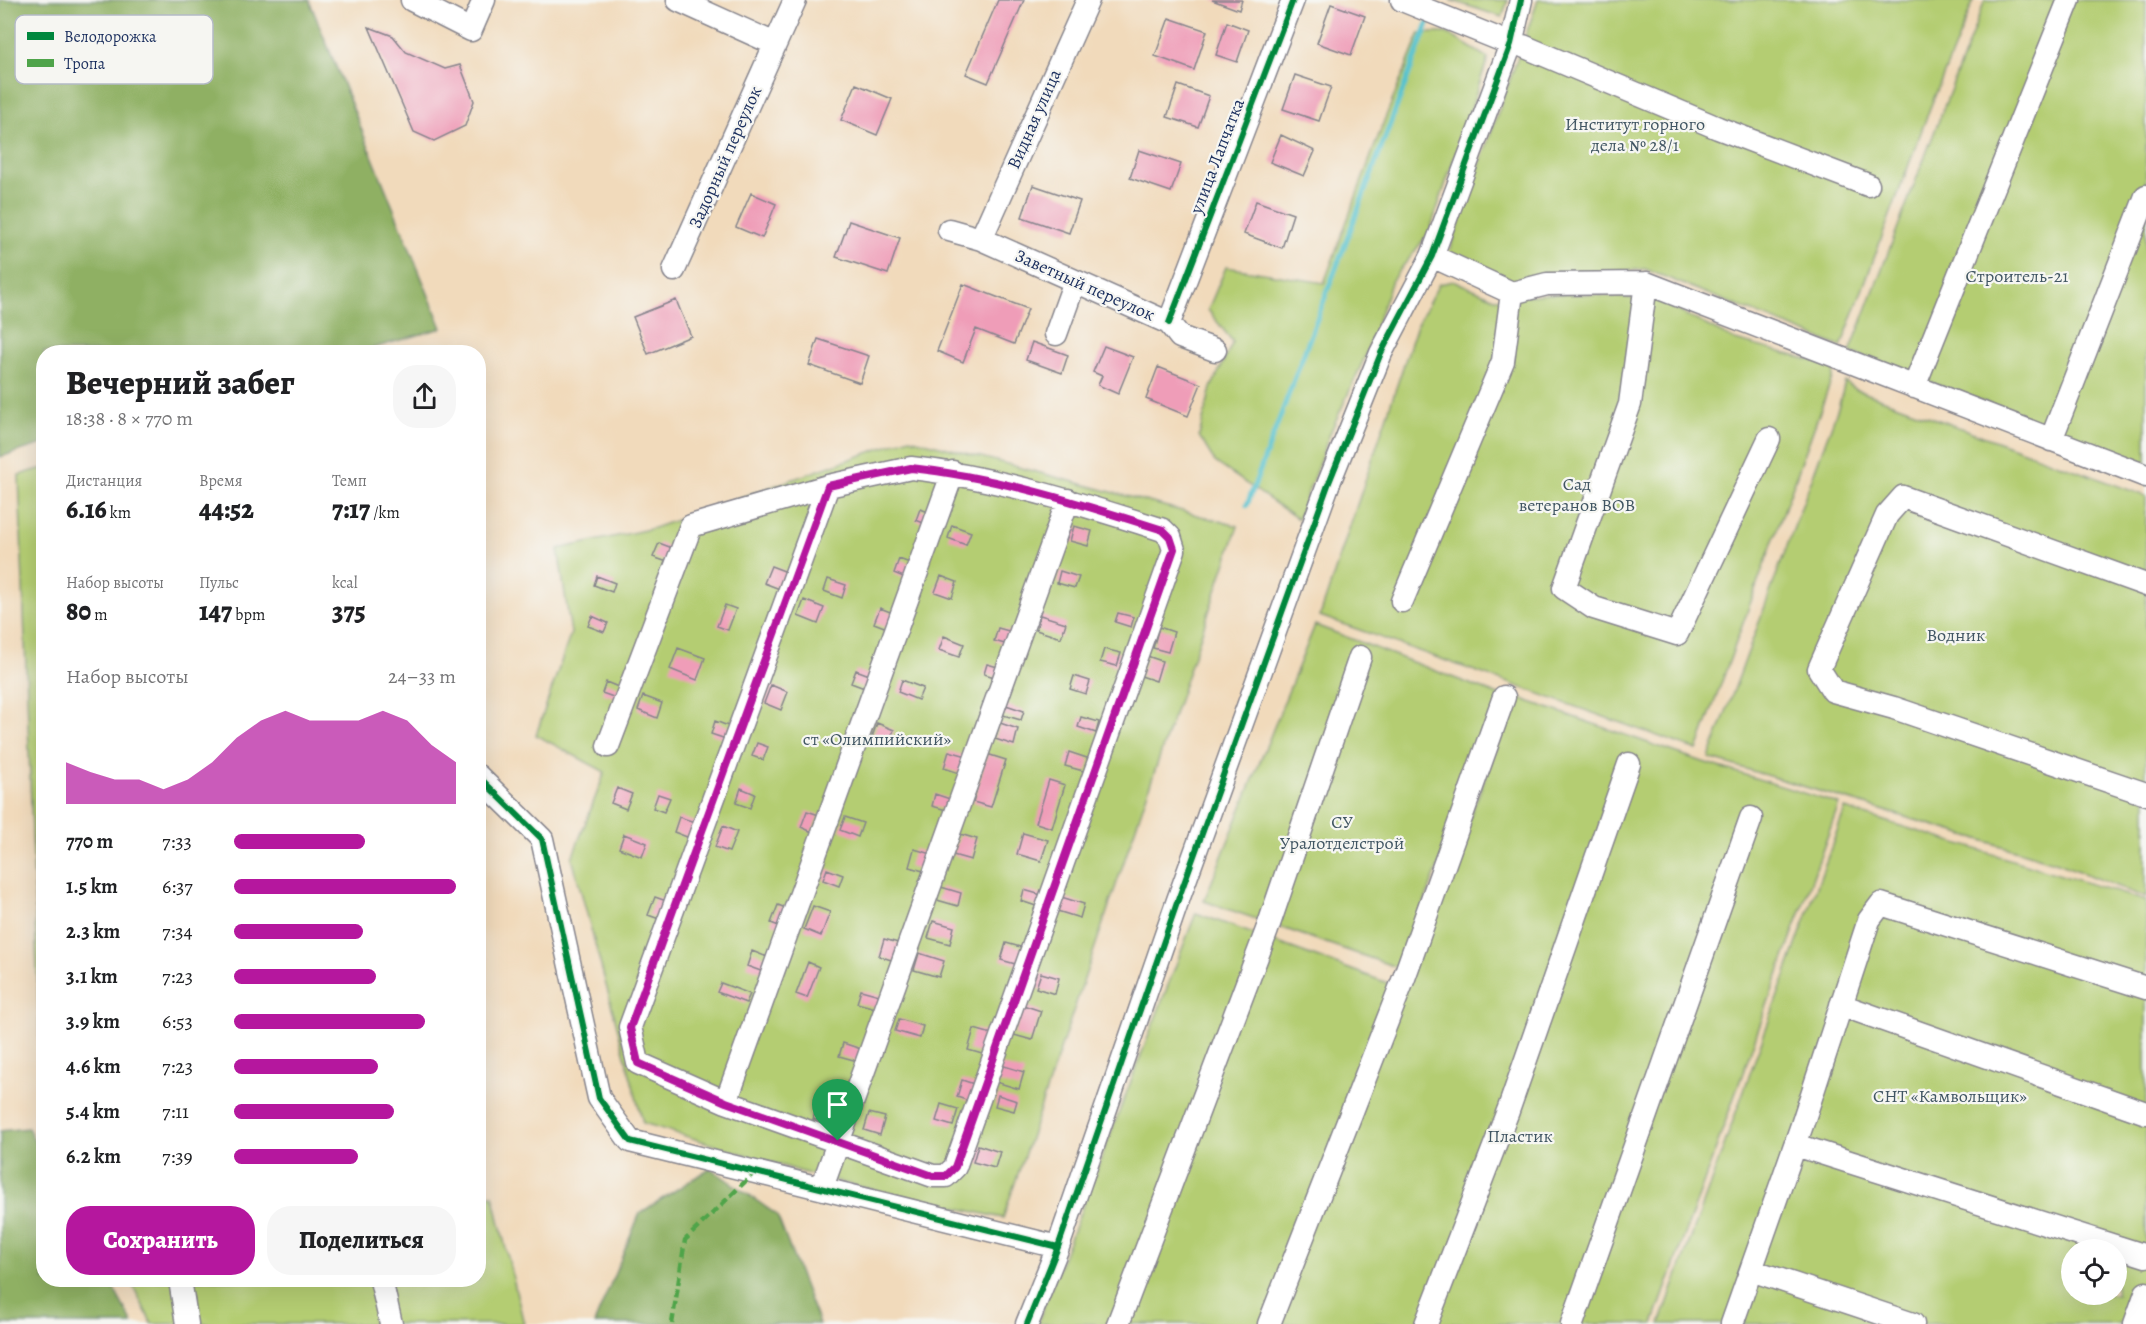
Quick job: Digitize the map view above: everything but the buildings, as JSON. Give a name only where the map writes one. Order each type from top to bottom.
[{"type":"street","points":[[412,0],[471,30],[484,0]]},
{"type":"street","points":[[678,0],[775,44]]},
{"type":"street","name":"Задорный переулок","points":[[674,270],[795,0]]},
{"type":"street","name":"Видная улица","points":[[981,239],[1088,0]]},
{"type":"street","name":"улица Лапчатка","points":[[1169,323],[1293,0]]},
{"type":"street","points":[[1402,0],[1511,44],[1523,46],[1718,128],[1868,185]]},
{"type":"street","points":[[1027,1324],[1058,1247],[1178,900],[1328,485],[1381,353],[1432,256],[1511,44],[1521,0]]},
{"type":"street","points":[[1914,387],[2069,0]]},
{"type":"street","points":[[2051,440],[2146,196]]},
{"type":"street","name":"Заветный переулок","points":[[949,230],[981,239],[1169,323],[1180,337],[1215,350]]},
{"type":"street","points":[[1432,256],[1512,293],[1547,284],[1646,283],[2146,476]]},
{"type":"street","points":[[1056,334],[1075,281]]},
{"type":"street","points":[[1646,283],[1630,405],[1564,588],[1594,608],[1677,633],[1769,439]]},
{"type":"street","points":[[1402,601],[1503,361],[1512,293]]},
{"type":"street","points":[[608,746],[691,526],[828,486],[911,468],[953,472],[1068,500],[1163,530],[1170,537],[1174,549],[955,1167],[946,1176],[933,1176],[726,1102],[638,1063],[630,1028],[828,486]]},
{"type":"street","points":[[726,1102],[953,472]]},
{"type":"street","points":[[2146,585],[1903,496],[1887,515],[1819,669],[1833,691],[1905,712],[2146,794]]},
{"type":"street","points":[[821,1183],[1068,500]]},
{"type":"street","points":[[1118,1324],[1267,930],[1360,657]]},
{"type":"street","points":[[1269,1324],[1404,978],[1504,697]]},
{"type":"street","points":[[1426,1324],[1508,1111],[1629,764]]},
{"type":"street","points":[[486,784],[542,839],[599,1098],[630,1141],[821,1183],[1058,1247]]},
{"type":"street","points":[[1572,1324],[1751,818]]},
{"type":"street","points":[[1732,1324],[1796,1145],[1869,920],[1881,904],[2146,988]]},
{"type":"street","points":[[1841,1005],[2146,1113]]},
{"type":"street","points":[[1796,1145],[2146,1256]]},
{"type":"street","points":[[1751,1270],[1913,1324]]},
{"type":"street","points":[[181,1287],[187,1324]]},
{"type":"street","points":[[383,1287],[391,1324]]},
{"type":"street","points":[[2135,1324],[2146,1293]]},
{"type":"green space","points":[[0,0],[309,0],[442,328],[384,345],[36,345],[36,446],[0,457]]},
{"type":"green space","points":[[1450,0],[1508,0],[1502,17]]},
{"type":"green space","name":"Институт горного дела № 28/1","points":[[1538,0],[1974,0],[1930,108],[1841,347],[1645,269],[1507,283],[1447,257]]},
{"type":"green space","name":"Строитель-21","points":[[1985,0],[2146,0],[2146,463],[1850,352]]},
{"type":"green space","points":[[1420,33],[1447,33],[1488,58],[1429,233],[1392,280],[1365,357],[1331,431],[1298,519],[1215,462],[1199,436],[1211,388],[1233,342],[1208,310],[1226,267],[1324,283],[1384,121]]},
{"type":"green space","name":"Сад ветеранов ВОВ","points":[[1454,281],[1495,298],[1586,294],[1659,301],[1735,340],[1836,367],[1697,750],[1320,616],[1417,325],[1439,284]]},
{"type":"green space","name":"Водник","points":[[1845,382],[1857,390],[2146,496],[2146,898],[2058,863],[1709,758],[1839,405]]},
{"type":"green space","name":"ст «Олимпийский»","points":[[910,438],[1238,526],[1003,1218],[825,1179],[643,1123],[572,858],[605,772],[536,735],[571,633],[558,549],[654,528]]},
{"type":"green space","points":[[36,470],[36,941],[19,475]]},
{"type":"green space","name":"СУ Уралотделстрой","points":[[1315,625],[1504,697],[1399,968],[1204,901]]},
{"type":"green space","name":"Пластик","points":[[1516,697],[1703,762],[1839,804],[1653,1324],[1037,1324],[1196,913],[1404,989]]},
{"type":"green space","name":"СНТ «Камвольщик»","points":[[1845,809],[2146,901],[2146,1324],[1660,1324]]},
{"type":"green space","points":[[28,1128],[36,1143],[36,1287],[113,1287],[133,1324],[0,1324],[0,1131]]},
{"type":"green space","points":[[710,1168],[777,1215],[819,1324],[594,1324],[640,1213]]},
{"type":"green space","points":[[493,1195],[524,1324],[152,1324],[134,1287],[486,1287],[486,1196]]},
{"type":"waterway","points":[[1247,505],[1430,18]]},
{"type":"marked path","points":[[672,1324],[685,1240],[755,1172]]},
{"type":"cycle path","points":[[1169,323],[1293,0]]},
{"type":"cycle path","points":[[1027,1324],[1058,1247],[1178,900],[1328,485],[1381,353],[1432,256],[1511,44],[1521,0]]},
{"type":"cycle path","points":[[486,784],[542,839],[599,1098],[630,1141],[1058,1247]]},
{"type":"route","points":[[911,468],[953,472],[1068,500],[1167,532],[1174,549],[955,1167],[946,1176],[933,1176],[838,1141],[726,1102],[638,1063],[630,1028],[828,486],[911,468]]}]
